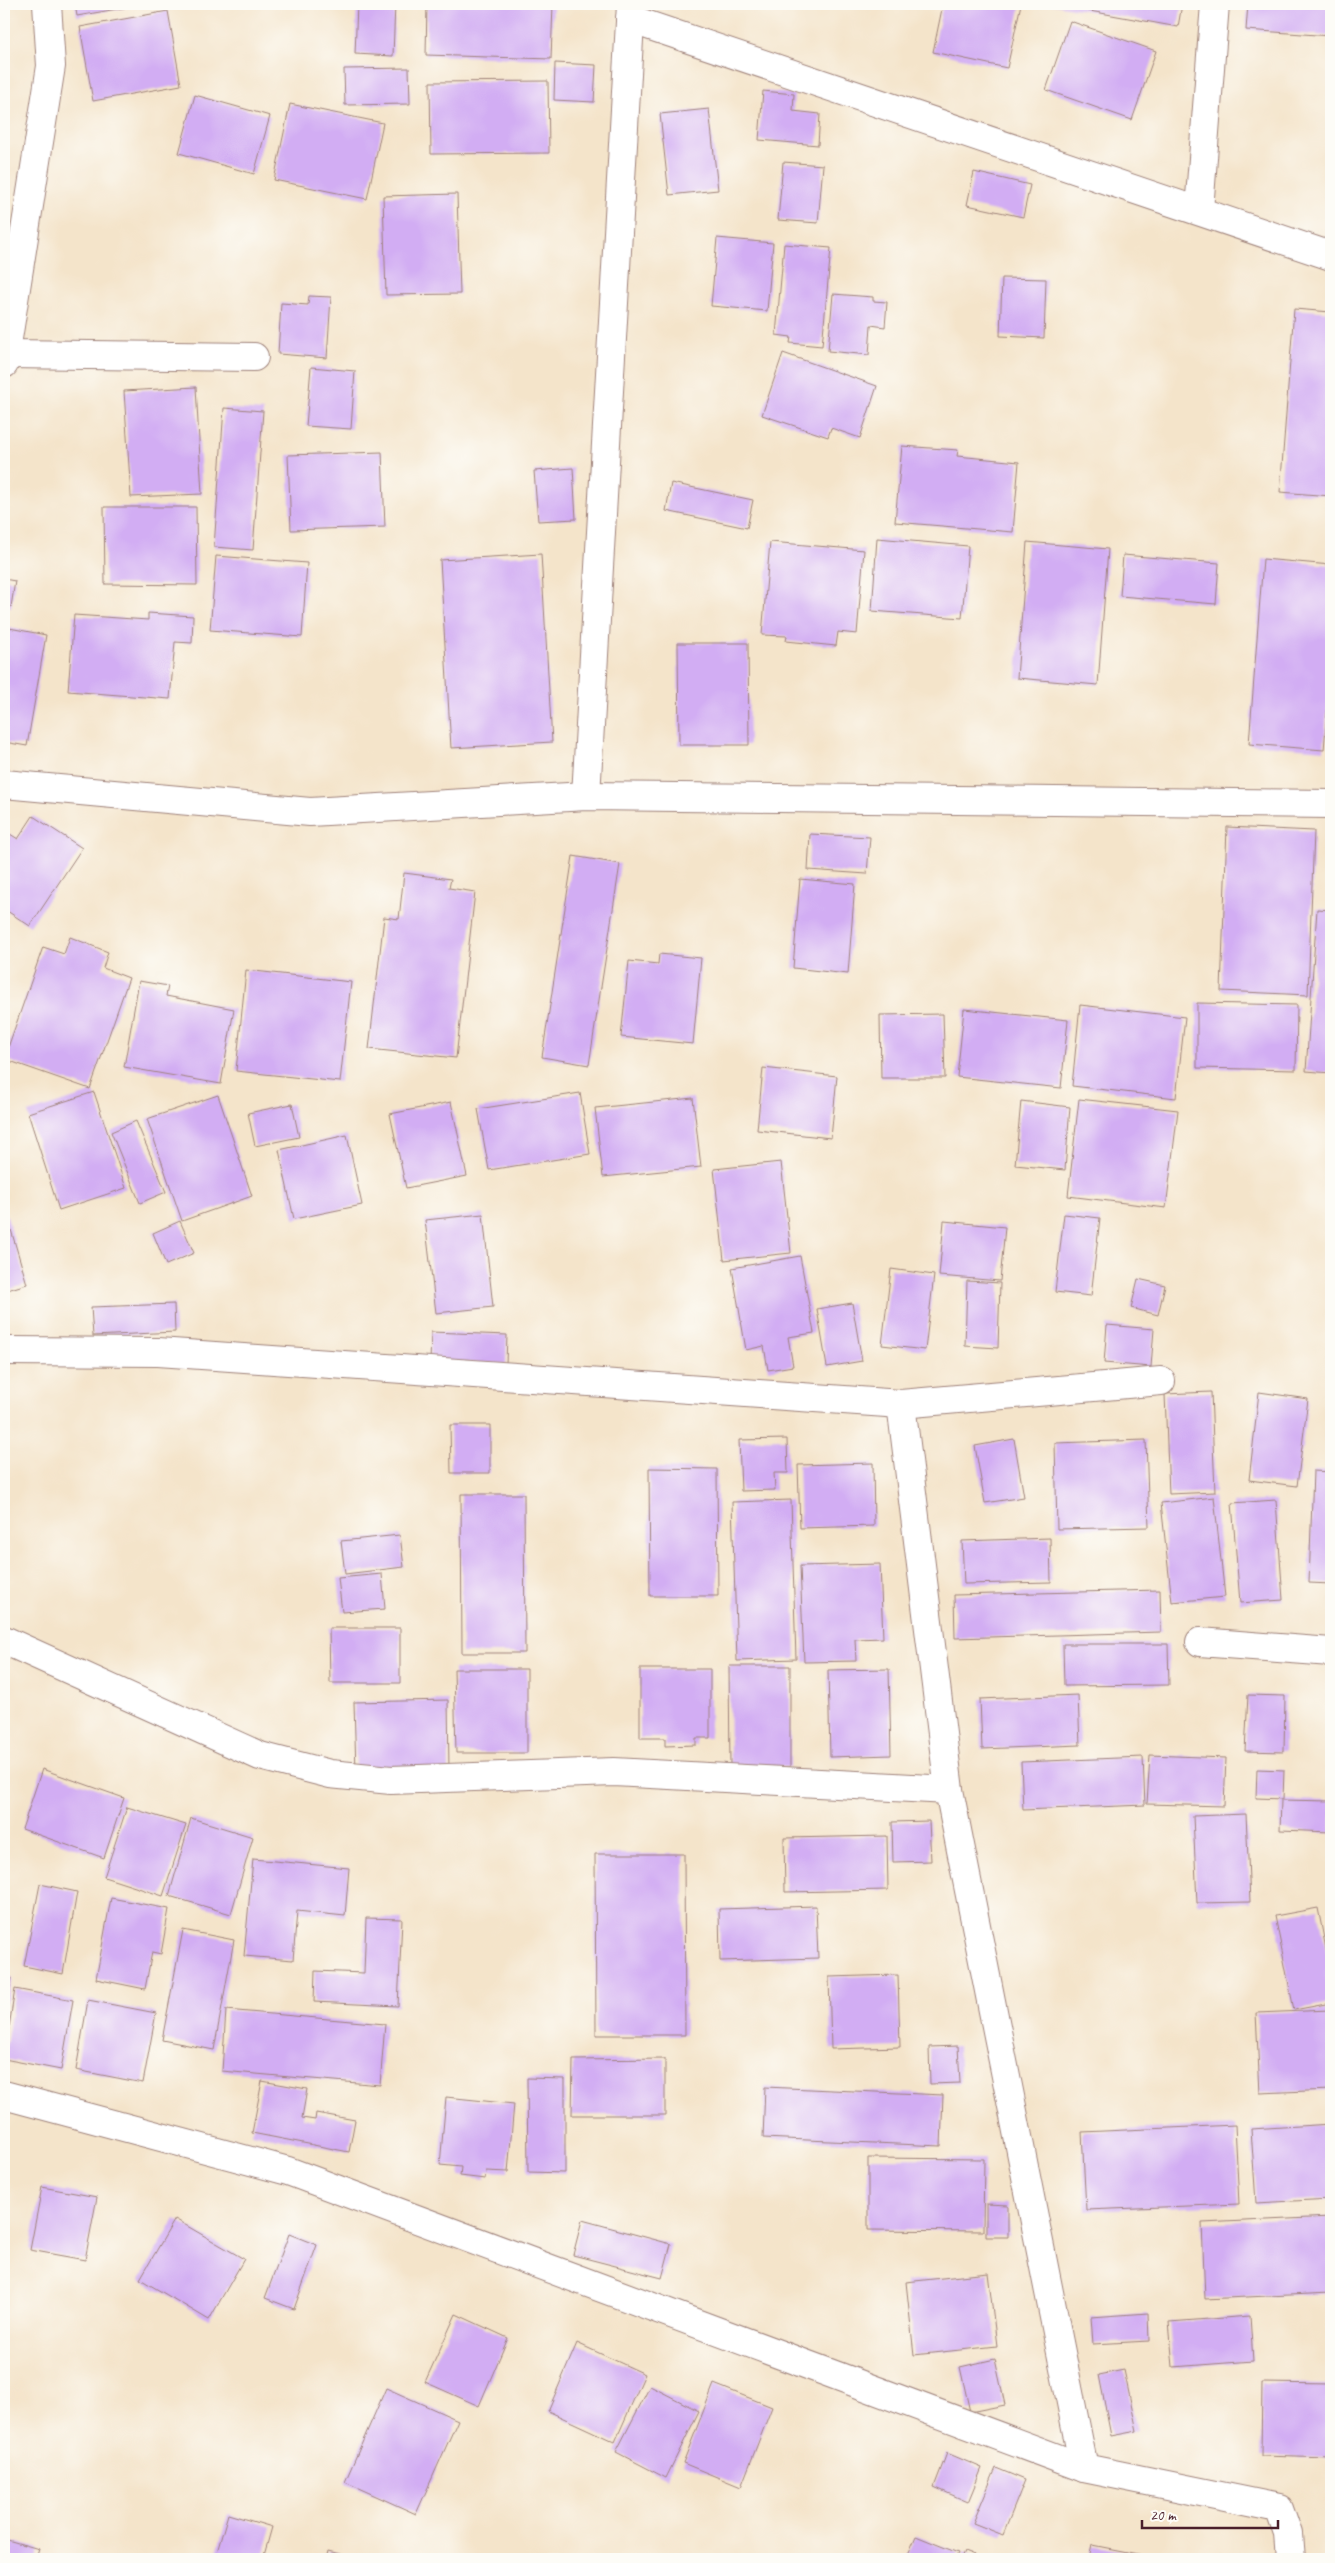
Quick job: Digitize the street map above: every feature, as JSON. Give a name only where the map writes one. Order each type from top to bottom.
[{"type":"street","points":[[47,4],[51,66],[5,359],[254,357]]},
{"type":"street","points":[[1199,210],[1215,4]]},
{"type":"street","points":[[586,796],[631,11],[1331,256]]},
{"type":"street","points":[[4,784],[310,812],[586,796],[1331,804]]},
{"type":"street","points":[[4,1351],[158,1352],[902,1404],[1161,1381]]},
{"type":"street","points":[[902,1404],[949,1790],[1084,2468]]},
{"type":"street","points":[[4,1640],[260,1756],[330,1774],[391,1780],[614,1772],[949,1790]]},
{"type":"street","points":[[1200,1642],[1331,1652]]},
{"type":"street","points":[[4,2096],[288,2172],[1084,2468],[1279,2508],[1288,2534],[1290,2559]]},
{"type":"building","points":[[75,4],[140,4],[140,5],[77,16]]},
{"type":"building","points":[[357,4],[395,4],[393,56],[355,54]]},
{"type":"building","points":[[427,4],[553,4],[551,59],[426,55]]},
{"type":"building","points":[[943,4],[1021,4],[1007,68],[933,52]]},
{"type":"building","points":[[1051,4],[1182,4],[1178,27]]},
{"type":"building","points":[[1248,4],[1331,4],[1331,36],[1246,30]]},
{"type":"building","points":[[168,11],[181,85],[93,101],[80,27]]},
{"type":"building","points":[[1070,21],[1156,51],[1132,120],[1046,90]]},
{"type":"building","points":[[555,63],[596,65],[594,102],[554,100]]},
{"type":"building","points":[[409,68],[410,104],[345,105],[344,69]]},
{"type":"building","points":[[548,81],[549,153],[431,154],[430,82]]},
{"type":"building","points":[[763,91],[794,94],[793,111],[820,114],[818,145],[759,140]]},
{"type":"building","points":[[195,95],[270,116],[254,174],[179,153]]},
{"type":"building","points":[[290,104],[383,123],[367,199],[274,180]]},
{"type":"building","points":[[709,109],[718,190],[669,195],[660,114]]},
{"type":"building","points":[[783,162],[823,165],[818,223],[778,220]]},
{"type":"building","points":[[974,172],[1030,185],[1023,217],[967,205]]},
{"type":"building","points":[[457,194],[460,294],[386,295],[383,196]]},
{"type":"building","points":[[717,238],[773,243],[767,311],[711,306]]},
{"type":"building","points":[[784,244],[831,248],[822,346],[790,343],[791,337],[776,335]]},
{"type":"building","points":[[1002,278],[1046,279],[1044,338],[1000,336]]},
{"type":"building","points":[[833,294],[873,297],[873,301],[887,302],[885,327],[871,325],[869,355],[828,351]]},
{"type":"building","points":[[309,296],[331,297],[327,358],[278,354],[281,303],[308,305]]},
{"type":"building","points":[[1294,309],[1331,312],[1331,496],[1280,492]]},
{"type":"building","points":[[783,353],[877,386],[860,438],[831,428],[828,437],[762,415]]},
{"type":"building","points":[[311,367],[355,371],[351,429],[306,426]]},
{"type":"building","points":[[196,387],[202,494],[131,497],[124,391]]},
{"type":"building","points":[[224,408],[263,411],[253,550],[214,547]]},
{"type":"building","points":[[902,446],[958,450],[957,456],[1019,462],[1013,532],[895,522]]},
{"type":"building","points":[[382,452],[385,527],[291,530],[288,455]]},
{"type":"building","points":[[573,468],[576,519],[538,521],[534,471]]},
{"type":"building","points":[[671,483],[753,500],[747,528],[666,511]]},
{"type":"building","points":[[104,507],[196,507],[197,585],[105,584]]},
{"type":"building","points":[[877,538],[968,546],[962,618],[872,611]]},
{"type":"building","points":[[770,542],[864,550],[857,634],[838,632],[836,646],[786,641],[787,636],[762,635]]},
{"type":"building","points":[[1027,542],[1108,549],[1098,685],[1017,678]]},
{"type":"building","points":[[541,554],[552,742],[451,748],[440,560]]},
{"type":"building","points":[[1123,555],[1219,563],[1216,604],[1120,596]]},
{"type":"building","points":[[216,556],[307,563],[302,637],[210,630]]},
{"type":"building","points":[[1263,559],[1331,565],[1331,663],[1324,750],[1249,744]]},
{"type":"building","points":[[4,579],[15,581],[11,607],[4,606]]},
{"type":"building","points":[[148,613],[193,616],[192,643],[175,642],[170,699],[68,691],[74,615],[148,620]]},
{"type":"building","points":[[4,627],[46,635],[27,746],[4,742]]},
{"type":"building","points":[[678,643],[748,643],[749,745],[679,745]]},
{"type":"building","points":[[33,816],[82,848],[30,926],[4,909],[4,844],[10,834],[18,839]]},
{"type":"building","points":[[1227,827],[1314,831],[1308,995],[1221,991]]},
{"type":"building","points":[[810,834],[870,837],[867,874],[808,870]]},
{"type":"building","points":[[573,856],[620,864],[589,1065],[542,1057]]},
{"type":"building","points":[[404,873],[451,879],[449,888],[475,892],[456,1058],[369,1049],[384,917],[399,919]]},
{"type":"building","points":[[800,879],[855,884],[848,974],[793,968]]},
{"type":"building","points":[[1317,909],[1331,910],[1331,1073],[1306,1071]]},
{"type":"building","points":[[70,937],[108,952],[103,968],[129,978],[90,1089],[4,1059],[43,947],[64,954]]},
{"type":"building","points":[[659,954],[701,958],[693,1044],[621,1037],[629,961],[658,964]]},
{"type":"building","points":[[246,970],[351,982],[340,1082],[236,1071]]},
{"type":"building","points":[[139,981],[168,986],[166,996],[234,1009],[221,1084],[124,1067]]},
{"type":"building","points":[[1197,1003],[1297,1005],[1296,1070],[1197,1068]]},
{"type":"building","points":[[1080,1005],[1185,1017],[1176,1098],[1072,1086]]},
{"type":"building","points":[[964,1009],[1068,1020],[1061,1088],[957,1077]]},
{"type":"building","points":[[943,1014],[945,1078],[881,1078],[880,1015]]},
{"type":"building","points":[[763,1068],[837,1076],[831,1138],[757,1130]]},
{"type":"building","points":[[94,1092],[126,1188],[59,1210],[28,1113]]},
{"type":"building","points":[[580,1093],[590,1154],[489,1170],[478,1109]]},
{"type":"building","points":[[218,1095],[252,1196],[182,1221],[147,1119]]},
{"type":"building","points":[[693,1098],[701,1167],[603,1177],[595,1108]]},
{"type":"building","points":[[1079,1099],[1178,1110],[1166,1208],[1068,1196]]},
{"type":"building","points":[[1021,1101],[1070,1107],[1065,1170],[1015,1165]]},
{"type":"building","points":[[451,1102],[467,1176],[406,1188],[390,1114]]},
{"type":"building","points":[[292,1104],[299,1137],[255,1146],[248,1113]]},
{"type":"building","points":[[136,1121],[166,1192],[140,1203],[111,1132]]},
{"type":"building","points":[[347,1135],[362,1205],[294,1219],[279,1150]]},
{"type":"building","points":[[781,1162],[791,1253],[724,1260],[714,1169]]},
{"type":"building","points":[[4,1206],[27,1284],[4,1291]]},
{"type":"building","points":[[483,1214],[493,1307],[436,1313],[425,1220]]},
{"type":"building","points":[[1064,1214],[1100,1218],[1091,1296],[1055,1292]]},
{"type":"building","points":[[180,1221],[194,1253],[166,1265],[153,1233]]},
{"type":"building","points":[[944,1221],[1005,1227],[1000,1281],[939,1276]]},
{"type":"building","points":[[800,1256],[814,1333],[788,1337],[793,1366],[768,1370],[764,1346],[746,1350],[732,1268]]},
{"type":"building","points":[[891,1269],[934,1275],[925,1350],[882,1345]]},
{"type":"building","points":[[1138,1279],[1165,1285],[1158,1315],[1131,1308]]},
{"type":"building","points":[[967,1281],[1000,1283],[998,1348],[965,1346]]},
{"type":"building","points":[[852,1303],[862,1361],[827,1367],[817,1309]]},
{"type":"building","points":[[174,1304],[175,1332],[93,1336],[91,1307]]},
{"type":"building","points":[[1107,1325],[1154,1329],[1151,1367],[1104,1363]]},
{"type":"building","points":[[431,1332],[507,1335],[506,1364],[430,1362]]},
{"type":"building","points":[[1211,1392],[1215,1492],[1169,1494],[1165,1394]]},
{"type":"building","points":[[1259,1392],[1308,1399],[1297,1486],[1249,1480]]},
{"type":"building","points":[[450,1425],[490,1425],[490,1473],[451,1473]]},
{"type":"building","points":[[787,1439],[788,1473],[774,1473],[775,1490],[741,1491],[739,1440]]},
{"type":"building","points":[[1014,1439],[1024,1497],[985,1503],[975,1446]]},
{"type":"building","points":[[1146,1440],[1149,1527],[1057,1529],[1055,1443]]},
{"type":"building","points":[[873,1463],[874,1526],[800,1528],[798,1465]]},
{"type":"building","points":[[649,1468],[717,1469],[718,1596],[650,1596]]},
{"type":"building","points":[[1313,1471],[1331,1472],[1331,1584],[1309,1583]]},
{"type":"building","points":[[461,1494],[524,1494],[525,1653],[462,1653]]},
{"type":"building","points":[[1214,1497],[1225,1597],[1172,1602],[1161,1503]]},
{"type":"building","points":[[791,1500],[796,1659],[737,1661],[732,1502]]},
{"type":"building","points":[[1276,1500],[1283,1600],[1240,1603],[1232,1503]]},
{"type":"building","points":[[400,1535],[404,1567],[345,1574],[341,1541]]},
{"type":"building","points":[[1050,1538],[1051,1582],[964,1584],[962,1541]]},
{"type":"building","points":[[880,1564],[883,1638],[855,1639],[856,1661],[804,1662],[800,1566]]},
{"type":"building","points":[[382,1574],[385,1609],[342,1612],[338,1578]]},
{"type":"building","points":[[1160,1590],[1161,1632],[955,1638],[954,1595]]},
{"type":"building","points":[[329,1628],[400,1628],[400,1683],[330,1683]]},
{"type":"building","points":[[1063,1644],[1168,1644],[1169,1685],[1064,1686]]},
{"type":"building","points":[[729,1666],[790,1666],[790,1767],[730,1767]]},
{"type":"building","points":[[454,1669],[527,1669],[527,1753],[456,1753]]},
{"type":"building","points":[[640,1669],[710,1669],[710,1738],[696,1738],[696,1745],[665,1746],[665,1738],[640,1738]]},
{"type":"building","points":[[889,1669],[891,1755],[830,1757],[828,1670]]},
{"type":"building","points":[[1078,1695],[1080,1745],[982,1749],[980,1699]]},
{"type":"building","points":[[1248,1695],[1285,1696],[1284,1752],[1245,1751]]},
{"type":"building","points":[[448,1700],[449,1770],[356,1772],[354,1702]]},
{"type":"building","points":[[1150,1755],[1226,1758],[1224,1806],[1147,1804]]},
{"type":"building","points":[[1143,1757],[1145,1805],[1023,1810],[1021,1762]]},
{"type":"building","points":[[42,1769],[124,1798],[104,1858],[22,1829]]},
{"type":"building","points":[[1257,1769],[1284,1770],[1283,1799],[1256,1798]]},
{"type":"building","points":[[1281,1800],[1331,1801],[1331,1832],[1280,1830]]},
{"type":"building","points":[[127,1807],[186,1825],[163,1896],[104,1877]]},
{"type":"building","points":[[1246,1814],[1250,1902],[1197,1903],[1193,1816]]},
{"type":"building","points":[[191,1818],[253,1837],[231,1914],[169,1896]]},
{"type":"building","points":[[929,1821],[931,1861],[893,1862],[892,1822]]},
{"type":"building","points":[[887,1836],[888,1890],[785,1892],[784,1838]]},
{"type":"building","points":[[595,1854],[684,1854],[685,2035],[596,2035]]},
{"type":"building","points":[[253,1859],[349,1868],[345,1916],[297,1911],[293,1960],[244,1956]]},
{"type":"building","points":[[40,1884],[77,1892],[63,1974],[24,1966]]},
{"type":"building","points":[[111,1898],[169,1909],[161,1954],[152,1952],[145,1989],[96,1979]]},
{"type":"building","points":[[816,1906],[818,1958],[720,1961],[719,1909]]},
{"type":"building","points":[[1318,1908],[1331,1975],[1331,2003],[1294,2010],[1275,1916]]},
{"type":"building","points":[[366,1918],[402,1919],[398,2006],[314,2002],[315,1971],[364,1973]]},
{"type":"building","points":[[183,1930],[234,1940],[214,2050],[162,2040]]},
{"type":"building","points":[[898,1975],[900,2047],[831,2049],[829,1977]]},
{"type":"building","points":[[4,1976],[12,1978],[4,2010]]},
{"type":"building","points":[[15,1989],[73,2000],[61,2070],[4,2059]]},
{"type":"building","points":[[88,2000],[156,2013],[143,2083],[76,2070]]},
{"type":"building","points":[[226,2010],[385,2024],[380,2085],[222,2071]]},
{"type":"building","points":[[1330,2010],[1331,2090],[1260,2093],[1256,2013]]},
{"type":"building","points":[[958,2046],[960,2083],[930,2084],[929,2047]]},
{"type":"building","points":[[665,2059],[665,2115],[572,2115],[573,2060]]},
{"type":"building","points":[[527,2078],[565,2079],[565,2173],[528,2172]]},
{"type":"building","points":[[262,2081],[307,2089],[302,2118],[315,2120],[316,2113],[355,2120],[349,2152],[252,2133]]},
{"type":"building","points":[[765,2087],[943,2095],[941,2146],[763,2138]]},
{"type":"building","points":[[446,2097],[514,2104],[508,2172],[486,2171],[485,2179],[460,2176],[461,2167],[440,2165]]},
{"type":"building","points":[[1331,2124],[1331,2199],[1256,2203],[1251,2129]]},
{"type":"building","points":[[1235,2125],[1239,2204],[1086,2210],[1082,2132]]},
{"type":"building","points":[[868,2158],[984,2159],[983,2231],[868,2230]]},
{"type":"building","points":[[42,2187],[97,2197],[85,2260],[30,2250]]},
{"type":"building","points":[[986,2204],[1008,2205],[1008,2237],[986,2237]]},
{"type":"building","points":[[1331,2217],[1331,2293],[1205,2299],[1202,2223]]},
{"type":"building","points":[[175,2219],[244,2259],[209,2320],[140,2279]]},
{"type":"building","points":[[582,2220],[671,2244],[662,2278],[573,2255]]},
{"type":"building","points":[[289,2234],[317,2245],[294,2309],[265,2298]]},
{"type":"building","points":[[988,2273],[997,2346],[914,2355],[906,2282]]},
{"type":"building","points":[[1148,2313],[1149,2341],[1093,2344],[1091,2317]]},
{"type":"building","points":[[456,2314],[508,2338],[479,2406],[425,2382]]},
{"type":"building","points":[[1250,2316],[1253,2361],[1173,2367],[1169,2322]]},
{"type":"building","points":[[577,2343],[645,2374],[615,2442],[548,2411]]},
{"type":"building","points":[[995,2359],[1005,2405],[970,2412],[960,2367]]},
{"type":"building","points":[[1124,2370],[1137,2431],[1111,2436],[1099,2375]]},
{"type":"building","points":[[1262,2383],[1331,2384],[1331,2458],[1261,2456]]},
{"type":"building","points":[[714,2384],[772,2407],[741,2487],[683,2463]]},
{"type":"building","points":[[650,2386],[699,2411],[666,2478],[616,2452]]},
{"type":"building","points":[[386,2388],[458,2420],[416,2514],[345,2482]]},
{"type":"building","points":[[947,2453],[982,2468],[968,2502],[934,2487]]},
{"type":"building","points":[[996,2468],[1025,2480],[1003,2535],[973,2523]]},
{"type":"building","points":[[228,2514],[272,2527],[263,2559],[215,2559]]},
{"type":"building","points":[[916,2536],[958,2553],[955,2559],[906,2559]]},
{"type":"building","points":[[4,2539],[39,2549],[36,2559],[4,2559]]},
{"type":"building","points":[[1092,2545],[1158,2558],[1158,2559],[1089,2559]]},
{"type":"building","points":[[328,2551],[356,2558],[326,2559]]},
{"type":"building","points":[[964,2552],[982,2559],[961,2559]]}]
